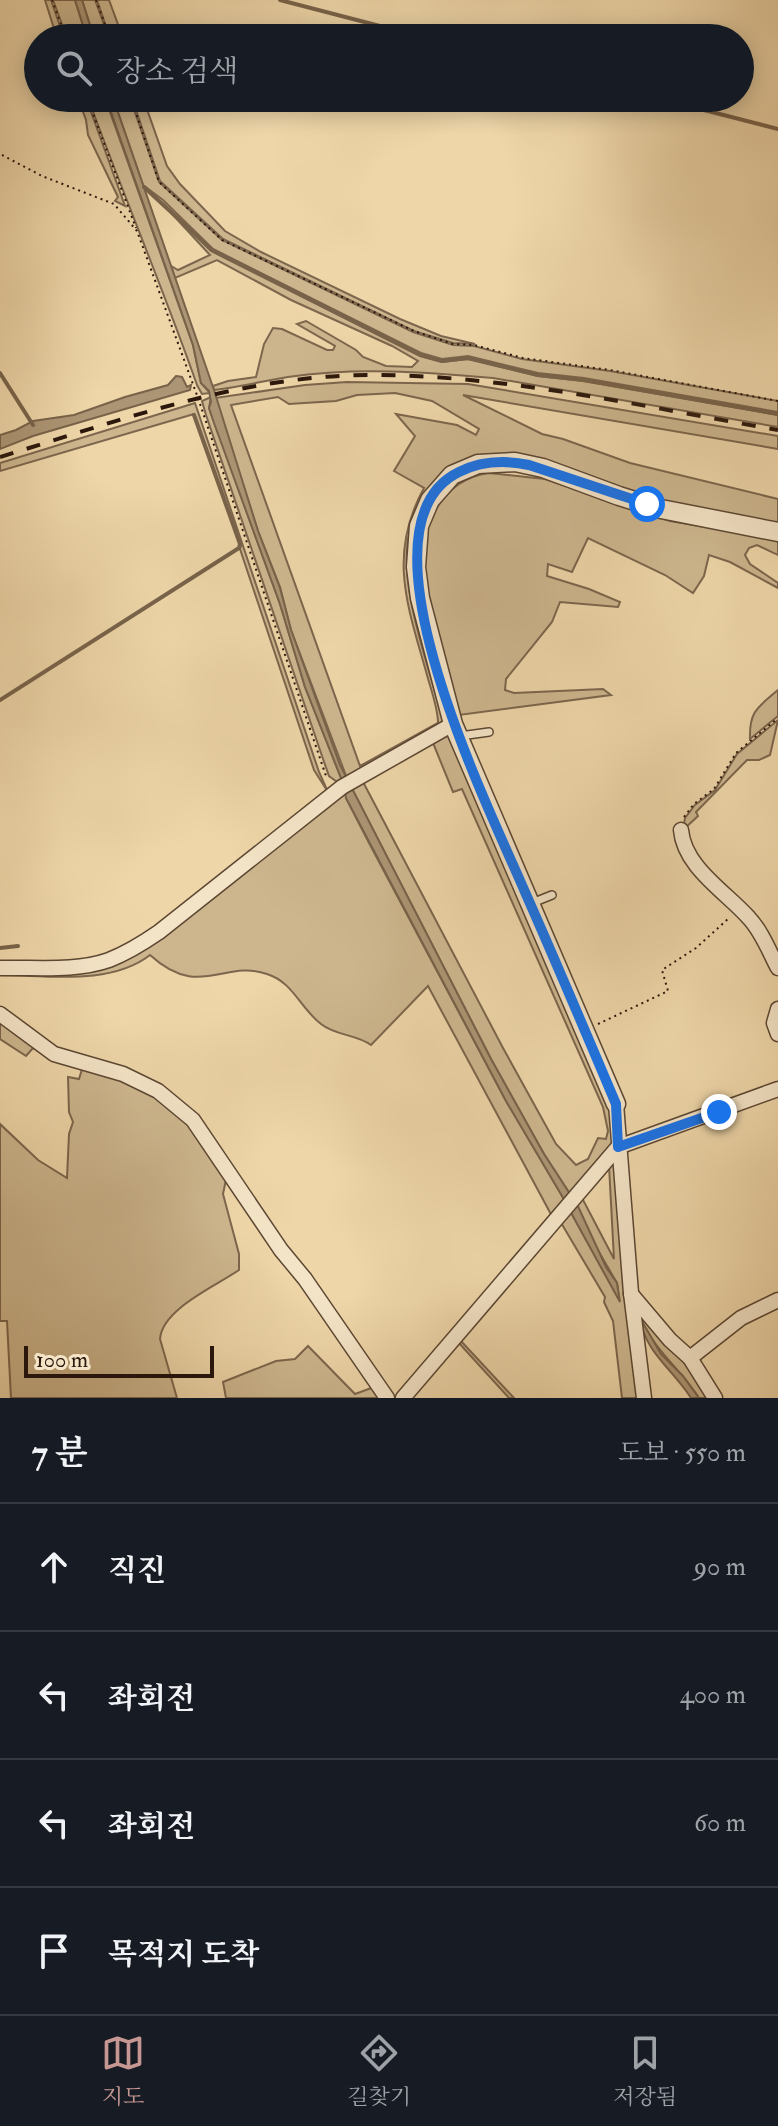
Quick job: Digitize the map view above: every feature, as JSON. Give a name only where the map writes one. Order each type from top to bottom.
[{"type":"street","points":[[644,1398],[631,1293],[616,1104],[456,730],[425,622],[417,581],[416,539],[424,512],[435,491],[452,475],[478,464],[515,462],[543,468],[661,509],[778,532]]},
{"type":"street","points":[[0,968],[79,966],[108,961],[132,949],[159,932],[344,787],[456,730]]},
{"type":"street","points":[[681,830],[682,841],[692,859],[760,933],[778,968]]},
{"type":"street","points":[[778,1009],[774,1023],[778,1034]]},
{"type":"street","points":[[0,1014],[54,1054],[141,1082],[158,1091],[193,1120],[387,1398]]},
{"type":"street","points":[[403,1398],[618,1147],[778,1089]]},
{"type":"street","points":[[631,1293],[670,1340],[690,1358],[715,1398]]},
{"type":"street","points":[[690,1358],[741,1318],[778,1300]]},
{"type":"lane","points":[[456,730],[489,732]]},
{"type":"lane","points":[[530,904],[552,895]]},
{"type":"path","points":[[52,0],[61,24]]},
{"type":"path","points":[[96,0],[105,24]]},
{"type":"path","points":[[92,112],[198,398],[323,773],[344,787]]},
{"type":"path","points":[[136,112],[159,182],[222,240],[414,331],[453,344],[474,345],[523,358],[610,370],[778,401]]},
{"type":"path","points":[[2,155],[42,176],[114,204],[137,231]]},
{"type":"path","points":[[681,830],[683,818],[694,804],[714,789],[736,753],[778,718]]},
{"type":"path","points":[[585,1030],[668,991],[662,970],[696,948],[739,909]]},
{"type":"shaded area","points":[[45,0],[51,0],[59,24],[53,24]]},
{"type":"shaded area","points":[[53,0],[75,0],[83,24],[62,24]]},
{"type":"shaded area","points":[[75,0],[82,0],[90,24],[83,24]]},
{"type":"shaded area","points":[[82,0],[95,0],[104,24],[90,24]]},
{"type":"shaded area","points":[[97,0],[109,0],[118,24],[105,24]]},
{"type":"shaded area","points":[[83,112],[91,112],[125,206],[115,201],[118,197],[88,135]]},
{"type":"shaded area","points":[[93,112],[110,112],[193,345],[201,383],[210,393],[202,394],[197,385]]},
{"type":"shaded area","points":[[111,112],[118,112],[214,390],[291,630],[340,765],[491,1059],[570,1194],[565,1201],[506,1101],[346,798],[214,423],[209,408],[209,391],[201,383],[193,345]]},
{"type":"shaded area","points":[[118,112],[135,112],[159,182],[222,240],[413,332],[453,345],[474,346],[522,359],[610,371],[778,401],[778,412],[584,378],[538,373],[468,356],[442,359],[421,353],[213,249],[163,200],[143,185]]},
{"type":"shaded area","points":[[137,112],[148,112],[167,166],[225,231],[261,252],[400,319],[441,336],[475,344],[453,343],[414,331],[223,239],[160,181]]},
{"type":"shaded area","points":[[161,202],[211,251],[420,356],[442,362],[468,359],[538,376],[778,415],[778,427],[493,378],[442,374],[339,372],[214,390],[213,386],[228,381],[256,377],[264,344],[273,328],[333,350],[335,346],[297,324],[306,321],[363,357],[386,366],[412,367],[418,361],[291,300],[217,260],[175,278],[171,266],[178,270],[210,255]]},
{"type":"shaded area","points":[[176,376],[182,377],[187,387],[191,385],[190,390],[33,436],[0,449],[0,435],[33,421],[74,415],[168,385]]},
{"type":"shaded area","points":[[347,382],[468,384],[778,436],[778,449],[463,395],[542,434],[630,463],[778,499],[778,526],[678,507],[520,456],[494,454],[472,461],[417,517],[407,548],[410,597],[443,720],[440,725],[348,781],[291,630],[280,587],[258,531],[215,398]],"holes":[[[395,393],[432,401],[479,429],[476,435],[457,425],[396,414],[415,436],[394,471],[424,488],[406,536],[404,581],[438,723],[360,766],[231,405],[278,397],[289,404]]]},
{"type":"shaded area","points":[[211,397],[209,408],[280,604],[305,687],[343,783],[329,776],[322,756],[206,415],[202,401]]},
{"type":"shaded area","points":[[195,403],[328,792],[314,770],[241,545],[194,414],[0,471],[0,463]]},
{"type":"shaded area","points":[[489,473],[545,479],[670,521],[778,539],[778,555],[757,545],[749,548],[745,555],[750,564],[778,583],[778,588],[730,562],[709,555],[704,576],[693,593],[665,575],[588,538],[572,572],[548,564],[547,576],[620,602],[618,607],[560,602],[552,622],[506,679],[505,690],[514,693],[603,689],[611,695],[459,715],[424,588],[423,547],[427,529],[443,498],[471,478]]},
{"type":"shaded area","points":[[778,690],[778,716],[750,739],[751,722],[756,710]]},
{"type":"shaded area","points":[[778,720],[770,755],[759,760],[747,760],[696,812],[698,816],[683,830],[685,818],[695,805],[715,790],[737,754]]},
{"type":"shaded area","points":[[448,735],[610,1104],[612,1147],[570,1194],[491,1059],[351,787],[362,780],[556,1144],[576,1165],[588,1159],[598,1138],[606,1139],[608,1131],[603,1107],[462,789],[453,792],[433,743]]},
{"type":"shaded area","points":[[346,791],[346,798],[368,841],[506,1101],[565,1201],[553,1218],[428,986],[371,1045],[327,1028],[283,983],[267,974],[252,971],[197,977],[183,975],[150,955],[134,965],[97,975],[0,975],[121,960]]},
{"type":"shaded area","points":[[0,1018],[51,1059],[33,1048],[26,1056],[0,1039]]},
{"type":"shaded area","points":[[82,1069],[108,1073],[179,1110],[227,1175],[223,1194],[239,1254],[239,1270],[180,1308],[163,1328],[160,1339],[177,1398],[11,1398],[7,1321],[0,1321],[0,1124],[38,1160],[67,1178],[69,1134],[73,1122],[69,1112],[68,1077],[79,1079]]},
{"type":"shaded area","points":[[615,1164],[639,1398],[622,1398],[613,1321],[604,1302],[605,1297],[560,1221],[569,1209],[619,1299],[617,1283],[592,1240],[576,1202],[581,1196],[614,1259],[609,1166]]},
{"type":"shaded area","points":[[576,1202],[606,1267],[617,1283],[620,1302],[569,1209]]},
{"type":"shaded area","points":[[637,1310],[684,1360],[709,1398],[699,1398],[649,1335]]},
{"type":"shaded area","points":[[640,1318],[661,1354],[699,1398],[691,1398],[653,1351]]},
{"type":"shaded area","points":[[460,1340],[514,1398],[509,1398],[458,1342]]},
{"type":"shaded area","points":[[308,1346],[355,1394],[374,1387],[380,1398],[226,1398],[223,1382],[276,1361],[295,1359]]},
{"type":"waterway","points":[[280,0],[372,24]]},
{"type":"waterway","points":[[712,112],[778,129]]},
{"type":"waterway","points":[[144,187],[212,250],[421,355],[442,361],[468,358],[538,375],[584,380],[778,414]]},
{"type":"waterway","points":[[0,373],[33,425]]},
{"type":"waterway","points":[[0,700],[239,548],[194,415]]},
{"type":"waterway","points":[[0,948],[18,946]]},
{"type":"railway","points":[[0,457],[137,415],[229,391],[323,377],[371,375],[422,376],[525,386],[778,430]]},
{"type":"route","points":[[647,504],[543,468],[515,462],[478,464],[452,475],[430,500],[416,539],[417,581],[453,724],[616,1104],[618,1147],[719,1112]]}]
